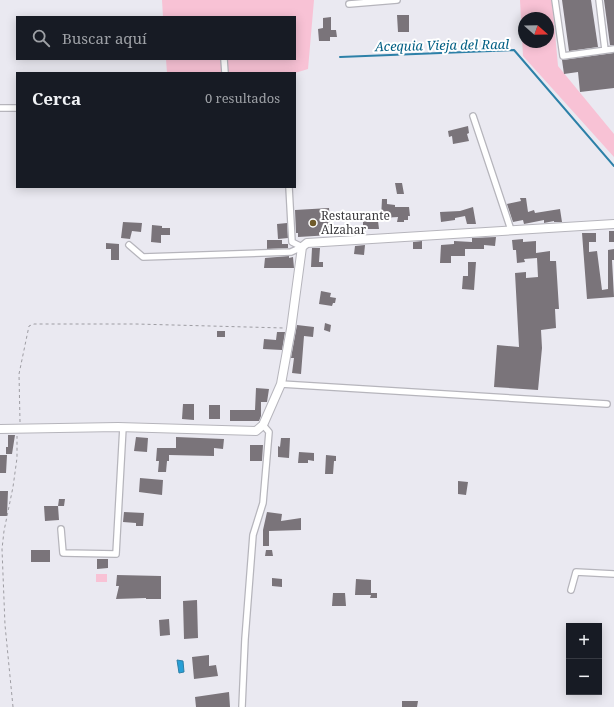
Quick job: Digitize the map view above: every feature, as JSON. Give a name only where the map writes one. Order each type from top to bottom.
[{"type":"main road","points":[[0,429],[124,427],[256,430],[263,425],[281,384],[291,329],[302,247],[307,243],[614,224]]},
{"type":"street","points":[[349,4],[397,0]]},
{"type":"street","points":[[555,0],[563,56],[614,49]]},
{"type":"street","points":[[599,0],[605,50]]},
{"type":"street","points":[[224,60],[224,72]]},
{"type":"street","points":[[0,108],[16,108]]},
{"type":"street","points":[[473,116],[511,230]]},
{"type":"street","points":[[289,188],[292,242],[302,247]]},
{"type":"street","points":[[130,245],[143,257],[291,252],[302,247]]},
{"type":"street","points":[[281,384],[607,404]]},
{"type":"street","points":[[242,707],[244,638],[253,535],[263,503],[269,432],[263,425]]},
{"type":"street","points":[[61,529],[62,553],[116,554],[124,427]]},
{"type":"street","points":[[571,590],[576,572],[614,574]]},
{"type":"path","points":[[13,707],[5,625],[2,549],[17,458],[19,374],[29,326],[34,324],[125,324],[291,329]]},
{"type":"shaded area","points":[[162,0],[314,0],[308,69],[296,73],[167,72],[166,60],[296,60],[296,16],[163,16]]},
{"type":"shaded area","points":[[520,0],[552,0],[553,12],[521,12]]},
{"type":"shaded area","points":[[554,22],[558,66],[614,134],[614,157],[523,56],[523,48],[554,48]]},
{"type":"shaded area","points":[[96,574],[107,574],[107,582],[96,582]]},
{"type":"water","points":[[177,660],[183,661],[184,672],[179,673]]},
{"type":"building","points":[[562,0],[591,0],[598,47],[569,51]]},
{"type":"building","points":[[604,0],[614,0],[614,45],[610,45]]},
{"type":"building","points":[[397,15],[409,15],[409,32],[398,32]]},
{"type":"building","points":[[331,17],[331,30],[336,30],[337,37],[330,37],[330,41],[319,41],[318,29],[323,28],[323,18]]},
{"type":"building","points":[[614,53],[614,88],[580,92],[578,72],[564,74],[562,60]]},
{"type":"building","points":[[468,126],[469,133],[467,134],[469,141],[453,144],[452,136],[449,137],[448,131]]},
{"type":"building","points":[[395,183],[402,183],[404,194],[397,194]]},
{"type":"building","points":[[520,198],[526,198],[528,212],[534,210],[535,213],[560,209],[562,222],[554,221],[544,223],[544,220],[524,224],[523,220],[513,222],[507,204],[521,201]]},
{"type":"building","points":[[382,199],[387,199],[387,204],[395,205],[395,207],[409,207],[410,216],[408,216],[408,220],[404,220],[404,222],[397,222],[398,217],[381,218]]},
{"type":"building","points":[[473,207],[476,224],[467,224],[465,216],[455,218],[455,220],[441,222],[440,212],[460,211]]},
{"type":"building","name":"Restaurante Alzahar","points":[[329,208],[331,235],[298,237],[298,233],[296,233],[295,210]]},
{"type":"building","points":[[363,221],[378,221],[379,229],[363,229]]},
{"type":"building","points":[[123,222],[142,223],[141,232],[132,231],[130,239],[121,238]]},
{"type":"building","points":[[287,223],[288,238],[278,239],[277,224]]},
{"type":"building","points":[[152,225],[162,226],[162,228],[170,228],[170,235],[161,235],[161,243],[151,242]]},
{"type":"building","points":[[609,231],[614,231],[614,242],[609,242]]},
{"type":"building","points":[[582,233],[596,233],[596,242],[589,242],[589,252],[597,251],[602,290],[608,289],[608,250],[614,249],[614,260],[612,260],[614,297],[587,299]]},
{"type":"building","points":[[496,237],[495,246],[484,245],[484,249],[465,249],[465,256],[451,256],[451,263],[440,263],[441,245],[454,244],[454,241],[472,242],[472,238]]},
{"type":"building","points":[[523,239],[523,242],[536,241],[536,253],[550,251],[550,261],[556,261],[559,309],[555,309],[556,328],[541,330],[542,348],[538,390],[494,387],[497,345],[519,347],[515,273],[526,272],[526,278],[538,277],[537,258],[524,259],[525,262],[517,263],[516,250],[513,250],[512,240]]},
{"type":"building","points":[[267,240],[282,240],[282,244],[288,244],[288,248],[267,249]]},
{"type":"building","points":[[422,241],[422,249],[413,249],[413,242]]},
{"type":"building","points":[[106,243],[119,244],[119,260],[111,260],[111,249],[106,249]]},
{"type":"building","points":[[365,245],[364,255],[354,254],[355,246]]},
{"type":"building","points":[[312,248],[320,248],[319,262],[323,262],[323,267],[311,267]]},
{"type":"building","points":[[289,256],[289,258],[293,257],[294,268],[264,268],[265,258]]},
{"type":"building","points":[[468,262],[476,262],[474,290],[462,289],[463,276],[468,276]]},
{"type":"building","points":[[321,291],[331,293],[330,297],[336,298],[335,303],[333,303],[332,306],[319,304]]},
{"type":"building","points":[[325,323],[331,325],[330,332],[324,330]]},
{"type":"building","points":[[297,325],[314,327],[313,337],[304,336],[301,374],[292,373],[294,358],[291,358]]},
{"type":"building","points":[[217,331],[225,331],[225,337],[217,337]]},
{"type":"building","points":[[277,332],[285,332],[282,350],[263,349],[264,339],[276,340]]},
{"type":"building","points":[[256,388],[269,389],[267,402],[261,402],[261,416],[259,421],[230,421],[230,410],[255,410]]},
{"type":"building","points":[[183,404],[194,404],[194,420],[182,419]]},
{"type":"building","points":[[209,405],[220,405],[220,419],[209,419]]},
{"type":"building","points":[[8,435],[15,435],[12,454],[6,454],[6,447],[8,447]]},
{"type":"building","points":[[136,437],[148,438],[147,452],[134,451]]},
{"type":"building","points":[[176,437],[224,439],[223,449],[214,448],[214,456],[169,455],[166,472],[158,472],[159,461],[156,461],[157,448],[176,448]]},
{"type":"building","points":[[281,438],[290,438],[289,458],[278,457],[278,446],[280,447]]},
{"type":"building","points":[[250,445],[263,445],[262,461],[250,461]]},
{"type":"building","points":[[299,452],[314,453],[314,461],[308,460],[308,463],[298,463]]},
{"type":"building","points":[[0,455],[7,455],[6,473],[0,473]]},
{"type":"building","points":[[326,455],[336,456],[333,474],[325,474]]},
{"type":"building","points":[[140,478],[163,480],[162,495],[139,492]]},
{"type":"building","points":[[458,481],[468,482],[466,495],[458,494]]},
{"type":"building","points":[[0,491],[8,491],[7,516],[0,516]]},
{"type":"building","points":[[59,499],[65,499],[64,506],[58,506]]},
{"type":"building","points":[[44,506],[58,506],[59,520],[45,521]]},
{"type":"building","points":[[124,512],[144,513],[143,526],[136,526],[136,523],[123,522]]},
{"type":"building","points":[[267,512],[282,514],[281,521],[301,518],[301,530],[269,531],[269,546],[263,546],[263,530]]},
{"type":"building","points":[[31,550],[50,550],[50,562],[31,562]]},
{"type":"building","points":[[266,550],[272,550],[273,556],[265,556]]},
{"type":"building","points":[[97,559],[108,559],[108,568],[97,569]]},
{"type":"building","points":[[117,575],[161,576],[161,599],[116,599],[119,586],[116,586]]},
{"type":"building","points":[[272,578],[282,579],[282,587],[272,586]]},
{"type":"building","points":[[356,579],[371,580],[371,593],[377,593],[377,598],[370,598],[371,595],[355,595]]},
{"type":"building","points":[[333,593],[345,593],[346,606],[332,606]]},
{"type":"building","points":[[197,600],[198,638],[184,639],[183,601]]},
{"type":"building","points":[[169,619],[170,635],[160,636],[159,620]]},
{"type":"building","points":[[209,655],[209,666],[216,665],[218,676],[194,679],[192,657]]},
{"type":"building","points":[[229,692],[230,707],[196,707],[195,697]]},
{"type":"building","points":[[402,701],[418,701],[417,707],[402,707]]},
{"type":"waterway","name":"Acequia Vieja del Raal","points":[[340,57],[514,50],[614,166]]},
{"type":"place","name":"Restaurante Alzahar","points":[[313,223]]}]
